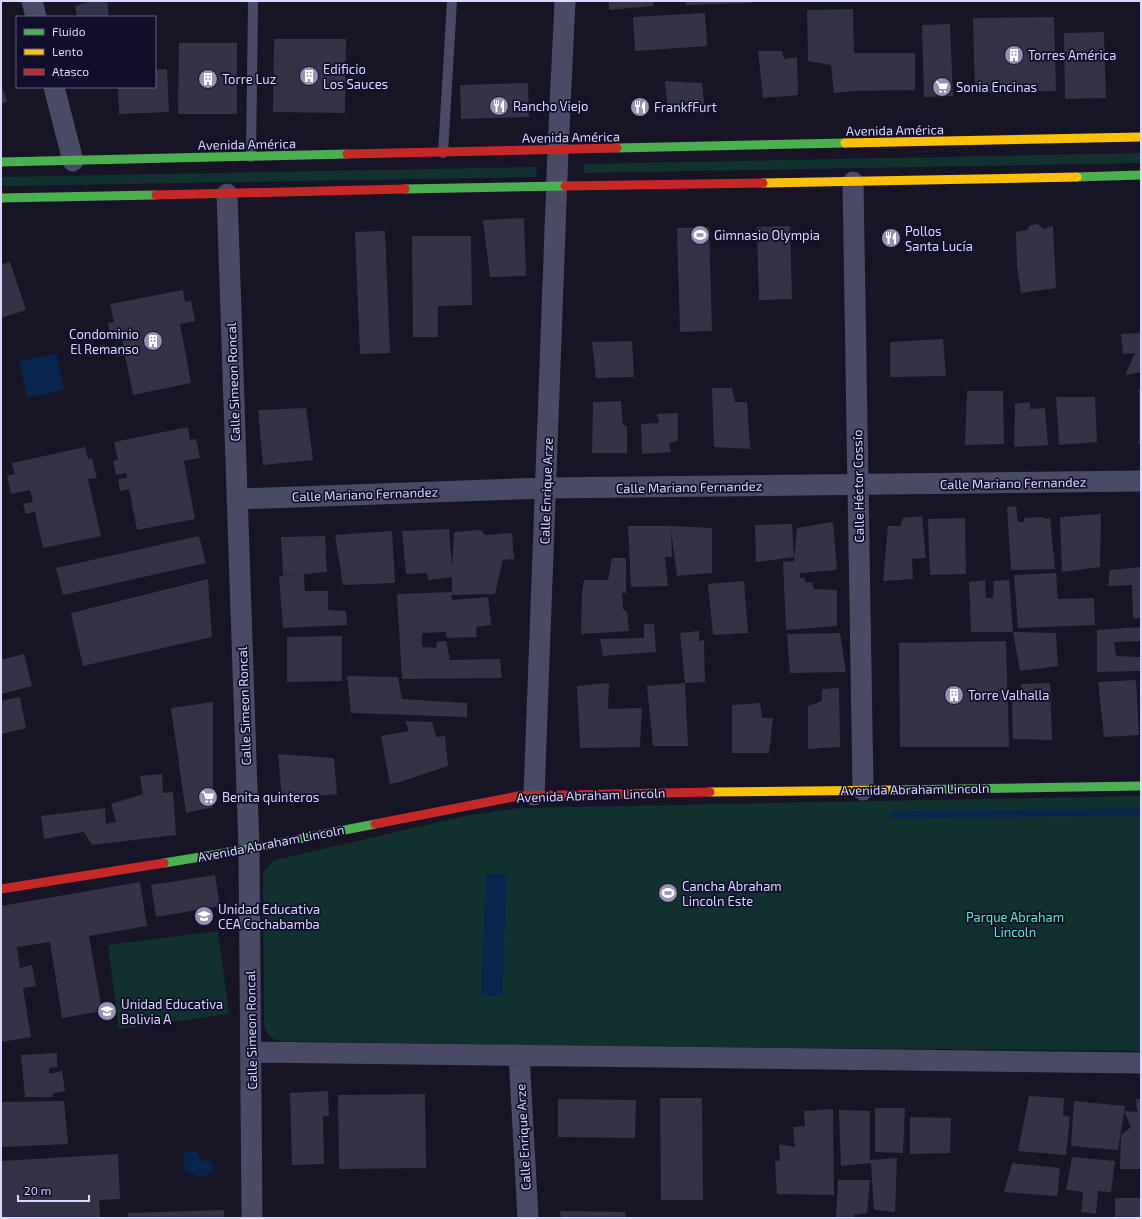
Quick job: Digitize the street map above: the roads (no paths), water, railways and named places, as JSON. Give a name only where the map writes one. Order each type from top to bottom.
[{"type":"main road","name":"Avenida América","points":[[1,162],[1141,137]]},
{"type":"main road","points":[[1,198],[1141,175]]},
{"type":"main road","name":"Avenida Abraham Lincoln","points":[[1,889],[249,849],[518,796],[1141,786]]},
{"type":"street","points":[[32,1],[36,16]]},
{"type":"street","name":"Calle Enrique Arze","points":[[534,795],[558,186],[558,150],[566,1]]},
{"type":"street","points":[[54,88],[73,161]]},
{"type":"street","name":"Calle Héctor Cossío","points":[[853,182],[863,790]]},
{"type":"street","name":"Calle Simeon Roncal","points":[[227,194],[249,849],[252,1218]]},
{"type":"street","name":"Calle Mariano Fernandez","points":[[237,498],[546,488],[1141,481]]},
{"type":"street","points":[[251,1052],[1141,1063]]},
{"type":"street","name":"Calle Enrique Arze","points":[[519,1055],[528,1218]]},
{"type":"lane","points":[[251,157],[253,1]]},
{"type":"lane","points":[[443,152],[452,1]]},
{"type":"water","points":[[57,354],[64,390],[27,398],[19,361]]},
{"type":"water","points":[[486,874],[507,874],[502,996],[481,995]]},
{"type":"water","points":[[191,1151],[198,1152],[199,1157],[203,1161],[211,1162],[214,1167],[204,1176],[198,1176],[186,1171],[184,1154]]},
{"type":"waterway","points":[[894,815],[1141,812]]},
{"type":"place","name":"Torres América","points":[[1014,55]]},
{"type":"place","name":"Edificio Los Sauces","points":[[309,76]]},
{"type":"place","name":"Torre Luz","points":[[208,79]]},
{"type":"place","name":"Sonia Encinas","points":[[942,87]]},
{"type":"place","name":"Rancho Viejo","points":[[499,106]]},
{"type":"place","name":"FrankfFurt","points":[[640,107]]},
{"type":"place","name":"Gimnasio Olympia","points":[[700,235]]},
{"type":"place","name":"Pollos Santa Lucía","points":[[891,238]]},
{"type":"place","name":"Condominio El Remanso","points":[[153,341]]},
{"type":"place","name":"Torre Valhalla","points":[[954,695]]},
{"type":"place","name":"Benita quinteros","points":[[208,797]]},
{"type":"place","name":"Cancha Abraham Lincoln Este","points":[[668,893]]},
{"type":"place","name":"Unidad Educativa CEA Cochabamba","points":[[204,916]]},
{"type":"place","name":"Unidad Educativa Bolivia A","points":[[107,1011]]},
{"type":"park label","name":"Parque Abraham Lincoln","points":[[1015,924]]}]
